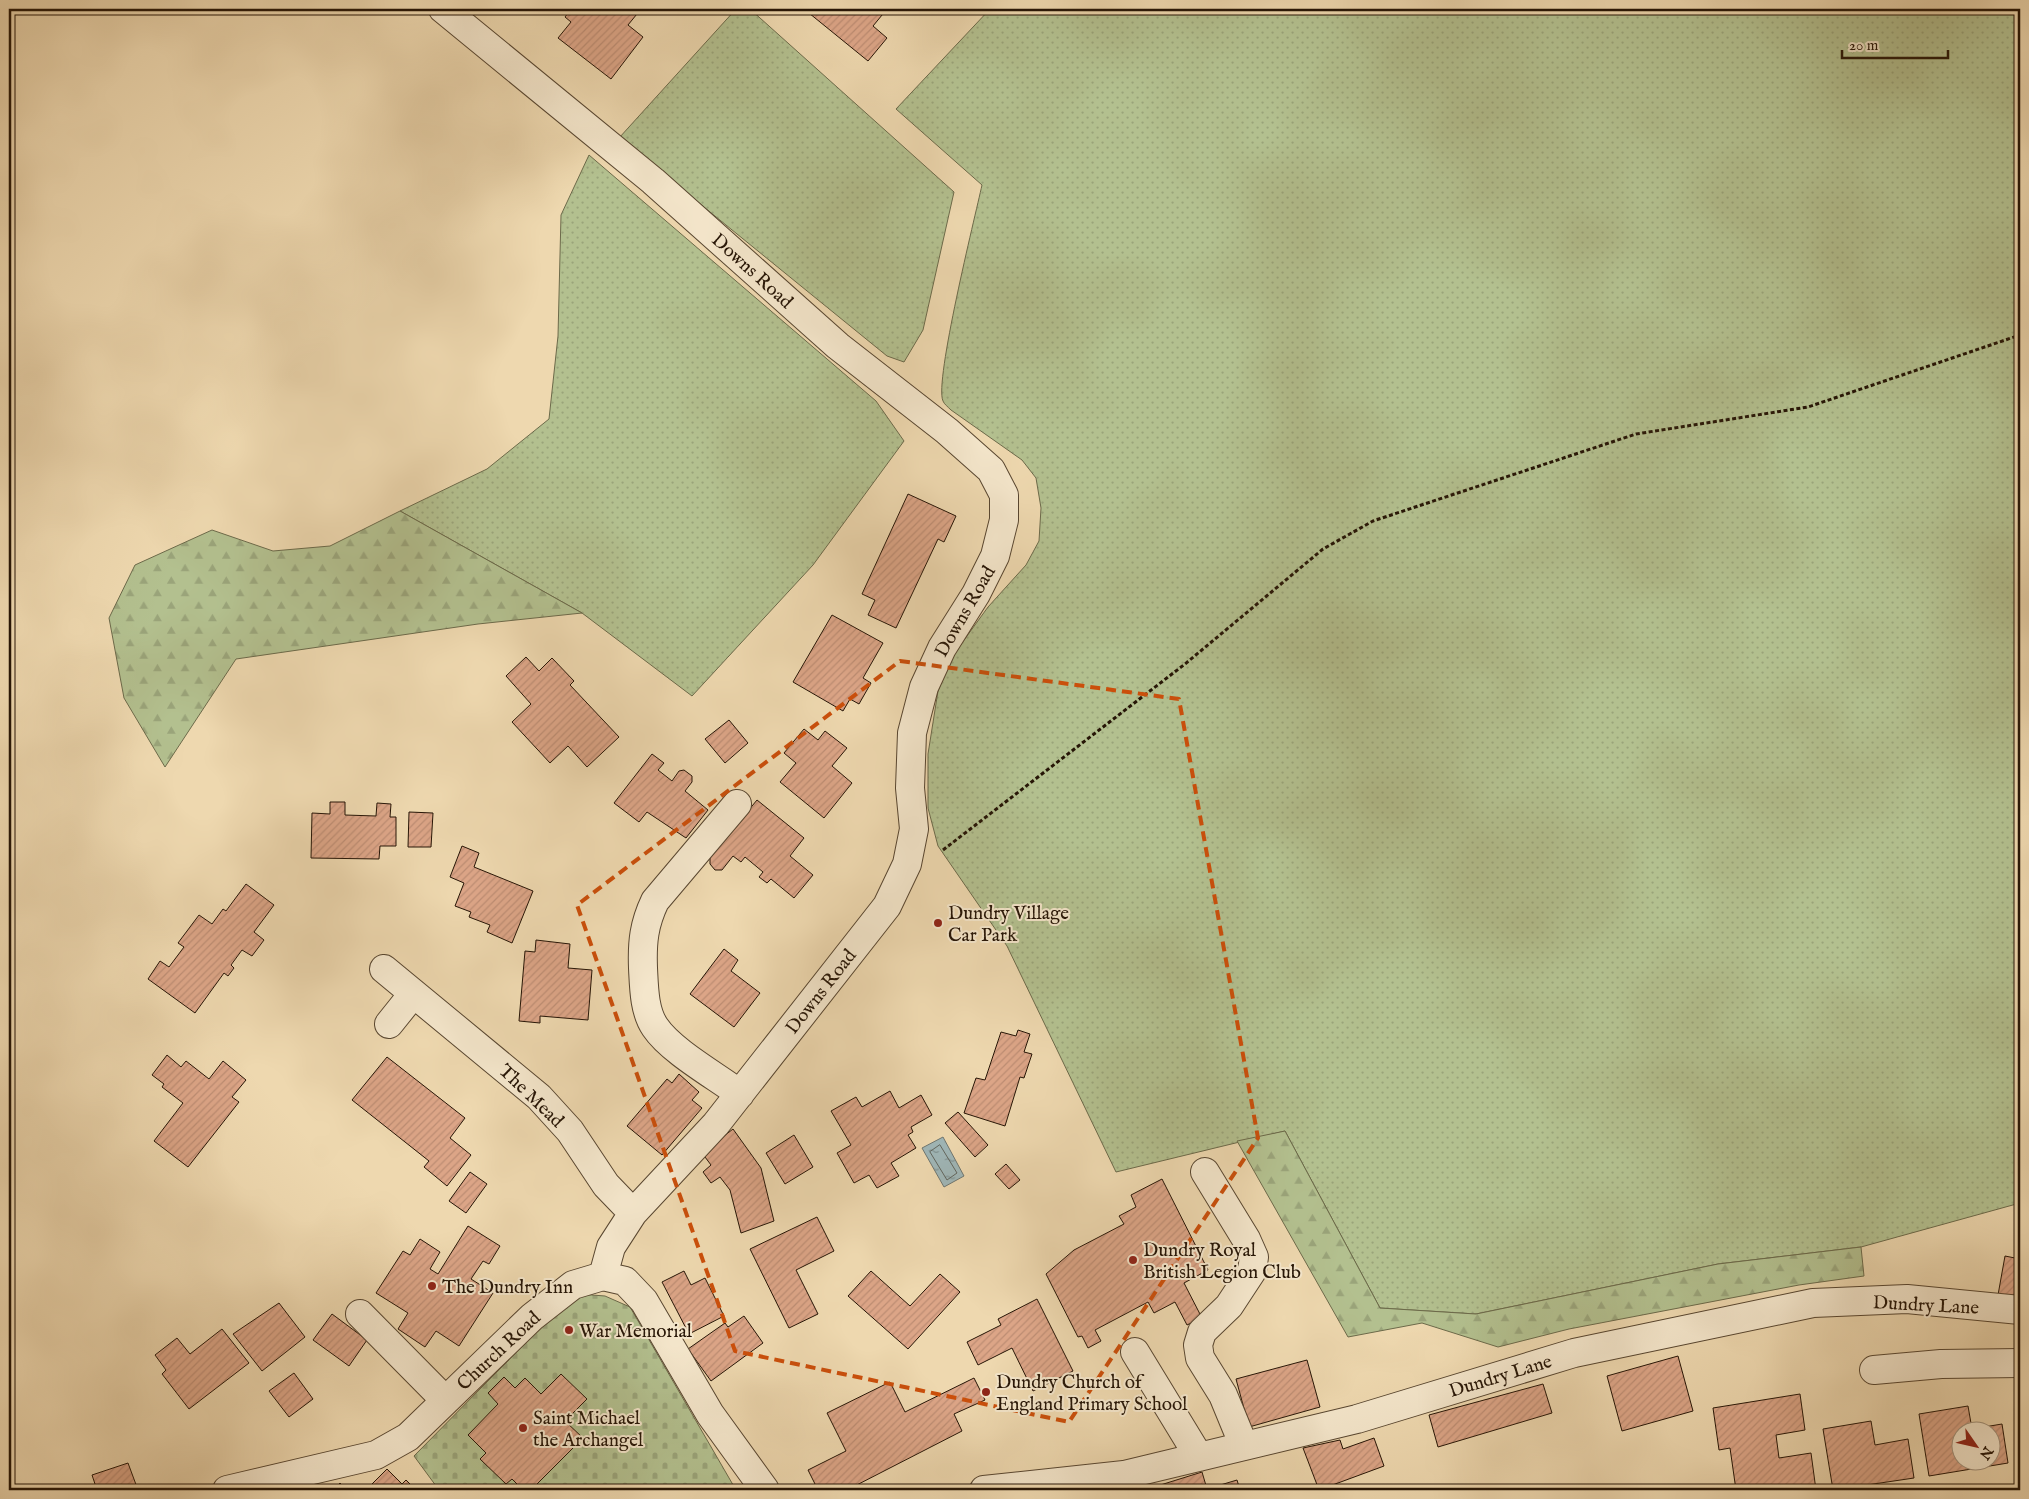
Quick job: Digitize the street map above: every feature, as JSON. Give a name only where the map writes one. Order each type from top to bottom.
[{"type":"street","name":"Downs Road","points":[[443,9],[653,180],[838,346],[947,431],[991,470],[1004,495],[1004,520],[995,556],[976,594],[942,648],[924,687],[912,733],[910,788],[914,829],[907,864],[887,906],[716,1124],[633,1213],[611,1247],[604,1276]]},
{"type":"street","points":[[737,804],[655,901],[647,918],[642,940],[647,1005],[654,1026],[667,1041],[740,1094]]},
{"type":"street","name":"The Mead","points":[[384,968],[539,1097],[570,1131],[606,1185],[633,1213]]},
{"type":"street","points":[[389,1024],[413,994]]},
{"type":"street","points":[[1205,1172],[1246,1240],[1254,1257],[1252,1271],[1229,1306],[1202,1332],[1198,1345],[1200,1358],[1223,1395],[1244,1446]]},
{"type":"street","points":[[604,1276],[626,1281],[644,1301],[710,1414],[765,1490]]},
{"type":"street","name":"Church Road","points":[[227,1490],[376,1455],[408,1437],[532,1317],[573,1285],[604,1276]]},
{"type":"street","name":"Dundry Lane","points":[[984,1490],[1124,1475],[1357,1419],[1574,1352],[1812,1303],[1907,1299],[2020,1310]]},
{"type":"street","points":[[360,1314],[445,1400]]},
{"type":"street","points":[[1135,1352],[1198,1457]]},
{"type":"street","points":[[1874,1370],[1941,1364],[2020,1363]]},
{"type":"path","points":[[907,864],[942,851],[1185,664],[1322,550],[1373,521],[1636,434],[1808,407],[2020,335]]},
{"type":"highlighted area","points":[[900,661],[1179,699],[1258,1138],[1069,1422],[735,1351],[577,905]]},
{"type":"green space","points":[[736,9],[750,9],[954,192],[923,330],[904,362],[887,356],[619,138]]},
{"type":"green space","points":[[990,9],[2020,9],[2020,1203],[1861,1247],[1718,1264],[1476,1314],[1380,1308],[1285,1131],[1116,1172],[1007,946],[938,846],[928,808],[928,754],[938,691],[951,658],[988,607],[1026,565],[1039,541],[1041,508],[1036,478],[1022,460],[951,410],[943,401],[944,364],[964,262],[982,185],[896,109]]},
{"type":"green space","points":[[589,155],[876,401],[904,441],[813,565],[692,696],[582,613],[400,511],[487,469],[549,419],[558,336],[561,215]]},
{"type":"green space","points":[[400,511],[582,613],[478,624],[236,659],[165,767],[124,698],[109,618],[135,565],[212,530],[273,551],[330,546]]},
{"type":"green space","points":[[1285,1131],[1380,1308],[1476,1314],[1718,1264],[1861,1247],[1864,1276],[1799,1285],[1569,1329],[1498,1347],[1422,1323],[1348,1337],[1237,1141]]},
{"type":"green space","points":[[579,1294],[605,1296],[630,1307],[736,1490],[439,1490],[414,1456],[549,1319]]},
{"type":"water","points":[[943,1137],[964,1176],[944,1187],[922,1148]]},
{"type":"building","points":[[571,9],[641,9],[628,25],[643,37],[611,79],[558,38],[571,22],[565,17]]},
{"type":"building","points":[[804,9],[887,9],[873,26],[887,38],[868,61]]},
{"type":"building","points":[[908,494],[956,516],[944,542],[938,539],[896,628],[868,615],[875,600],[862,594]]},
{"type":"building","points":[[832,615],[883,643],[863,678],[871,683],[859,704],[850,699],[843,711],[793,682]]},
{"type":"building","points":[[526,657],[539,671],[552,658],[574,681],[570,685],[619,737],[587,767],[568,746],[550,763],[512,722],[531,704],[506,676]]},
{"type":"building","points":[[729,720],[748,743],[725,763],[705,739]]},
{"type":"building","points":[[804,729],[818,740],[825,731],[847,748],[832,766],[852,783],[824,818],[780,782],[796,763],[784,753]]},
{"type":"building","points":[[652,754],[664,763],[658,770],[672,781],[679,771],[684,770],[692,776],[692,782],[685,791],[708,810],[686,838],[647,812],[639,822],[614,803]]},
{"type":"building","points":[[757,800],[804,838],[790,856],[813,875],[794,898],[771,879],[767,883],[759,877],[763,872],[745,857],[741,862],[733,856],[722,870],[715,870],[710,864],[710,857]]},
{"type":"building","points":[[330,802],[345,802],[345,815],[376,816],[377,803],[391,804],[390,817],[396,817],[396,846],[380,846],[379,859],[311,858],[312,813],[330,814]]},
{"type":"building","points":[[409,812],[433,813],[431,847],[408,847]]},
{"type":"building","points":[[462,846],[479,853],[474,867],[533,891],[512,943],[487,932],[490,925],[469,917],[471,912],[455,906],[464,883],[450,877]]},
{"type":"building","points":[[246,884],[274,905],[254,932],[264,940],[252,956],[242,950],[231,965],[234,968],[228,976],[224,973],[195,1013],[148,979],[160,961],[169,967],[184,947],[178,943],[199,915],[212,924],[223,909],[226,911]]},
{"type":"building","points":[[536,940],[570,944],[568,968],[592,970],[588,1020],[540,1016],[540,1023],[519,1021],[525,951],[535,952]]},
{"type":"building","points":[[724,949],[738,960],[731,971],[760,993],[734,1027],[690,994]]},
{"type":"building","points":[[1018,1030],[1030,1034],[1024,1052],[1032,1054],[1024,1078],[1020,1077],[1005,1126],[964,1113],[976,1078],[985,1080],[1001,1032],[1016,1036]]},
{"type":"building","points":[[167,1055],[181,1067],[186,1061],[209,1079],[223,1061],[246,1080],[232,1097],[239,1102],[188,1167],[154,1141],[183,1103],[162,1087],[164,1084],[152,1075]]},
{"type":"building","points":[[387,1057],[465,1118],[450,1138],[471,1155],[447,1186],[424,1167],[429,1161],[352,1100]]},
{"type":"building","points":[[679,1074],[699,1092],[692,1100],[702,1108],[662,1155],[627,1126],[667,1079],[672,1083]]},
{"type":"building","points":[[890,1091],[899,1108],[921,1095],[932,1115],[911,1127],[913,1132],[908,1135],[916,1148],[891,1163],[899,1176],[877,1188],[869,1175],[854,1183],[837,1153],[851,1145],[831,1111],[856,1097],[862,1107]]},
{"type":"building","points":[[958,1112],[988,1145],[975,1157],[945,1123]]},
{"type":"building","points":[[733,1129],[761,1168],[774,1221],[741,1233],[730,1190],[720,1177],[711,1183],[703,1172],[711,1165],[702,1153]]},
{"type":"building","points":[[794,1135],[813,1167],[785,1184],[766,1153]]},
{"type":"building","points":[[1006,1164],[1020,1180],[1009,1189],[995,1174]]},
{"type":"building","points":[[470,1172],[487,1184],[466,1213],[449,1201]]},
{"type":"building","name":"Dundry Royal British Legion Club","points":[[1162,1179],[1208,1270],[1184,1283],[1202,1318],[1187,1325],[1175,1302],[1154,1313],[1148,1302],[1095,1330],[1101,1341],[1088,1348],[1082,1336],[1078,1337],[1046,1274],[1074,1250],[1124,1224],[1119,1216],[1136,1207],[1131,1195]]},
{"type":"building","points":[[817,1217],[834,1251],[796,1270],[818,1314],[789,1328],[750,1249]]},
{"type":"building","name":"The Dundry Inn","points":[[468,1226],[500,1246],[489,1264],[483,1261],[471,1279],[493,1293],[459,1346],[436,1331],[425,1347],[398,1329],[408,1313],[376,1293],[403,1251],[410,1255],[420,1239],[440,1252],[430,1269],[438,1274]]},
{"type":"building","points":[[2005,1256],[2020,1259],[2020,1298],[1998,1295]]},
{"type":"building","points":[[684,1271],[691,1285],[705,1278],[724,1316],[689,1334],[662,1282]]},
{"type":"building","points":[[871,1271],[910,1306],[940,1274],[960,1292],[908,1349],[848,1296]]},
{"type":"building","points":[[1037,1299],[1073,1371],[1033,1391],[1012,1348],[978,1365],[967,1342],[1001,1325],[998,1319]]},
{"type":"building","points":[[279,1303],[305,1337],[262,1371],[233,1334]]},
{"type":"building","points":[[332,1314],[367,1340],[349,1366],[313,1340]]},
{"type":"building","points":[[744,1316],[763,1343],[711,1381],[688,1349],[725,1323],[728,1327]]},
{"type":"building","points":[[222,1329],[249,1363],[189,1409],[162,1374],[166,1370],[155,1355],[177,1338],[190,1354]]},
{"type":"building","points":[[1678,1356],[1693,1411],[1622,1431],[1607,1376]]},
{"type":"building","points":[[1307,1360],[1320,1407],[1249,1427],[1236,1379]]},
{"type":"building","points":[[294,1373],[313,1399],[289,1417],[269,1391]]},
{"type":"building","name":"Saint Michael the Archangel","points":[[561,1374],[587,1399],[565,1421],[583,1438],[531,1490],[523,1490],[512,1479],[506,1484],[480,1459],[486,1453],[468,1435],[498,1404],[488,1393],[504,1377],[515,1388],[525,1378],[541,1394]]},
{"type":"building","points":[[974,1378],[985,1400],[954,1414],[962,1431],[847,1490],[818,1490],[808,1470],[846,1451],[827,1413],[890,1382],[905,1412]]},
{"type":"building","points":[[1543,1384],[1552,1413],[1438,1447],[1429,1415]]},
{"type":"building","points":[[1800,1394],[1805,1430],[1776,1435],[1779,1458],[1811,1453],[1816,1490],[1736,1490],[1730,1448],[1719,1450],[1713,1408]]},
{"type":"building","points":[[1968,1406],[1971,1422],[1952,1422],[1953,1472],[1929,1476],[1919,1414]]},
{"type":"building","points":[[1871,1421],[1875,1445],[1908,1439],[1914,1478],[1833,1490],[1823,1429]]},
{"type":"building","points":[[2002,1424],[2008,1463],[2002,1464]]},
{"type":"building","points":[[2020,1428],[2020,1449],[2017,1429]]},
{"type":"building","points":[[1374,1438],[1384,1466],[1319,1490],[1303,1448],[1340,1440],[1343,1449]]},
{"type":"building","points":[[128,1463],[138,1490],[97,1490],[92,1475]]},
{"type":"building","points":[[387,1469],[402,1484],[406,1480],[412,1486],[409,1490],[366,1490]]},
{"type":"building","points":[[1202,1472],[1207,1489],[1237,1480],[1240,1490],[1155,1490],[1154,1487]]},
{"type":"building","points":[[340,1483],[347,1490],[333,1490]]},
{"type":"place","name":"Dundry Village Car Park","points":[[938,923]]},
{"type":"place","name":"Dundry Royal British Legion Club","points":[[1133,1260]]},
{"type":"place","name":"The Dundry Inn","points":[[432,1286]]},
{"type":"place","name":"War Memorial","points":[[569,1330]]},
{"type":"place","name":"Dundry Church of England Primary School","points":[[986,1392]]},
{"type":"place","name":"Saint Michael the Archangel","points":[[523,1428]]}]
